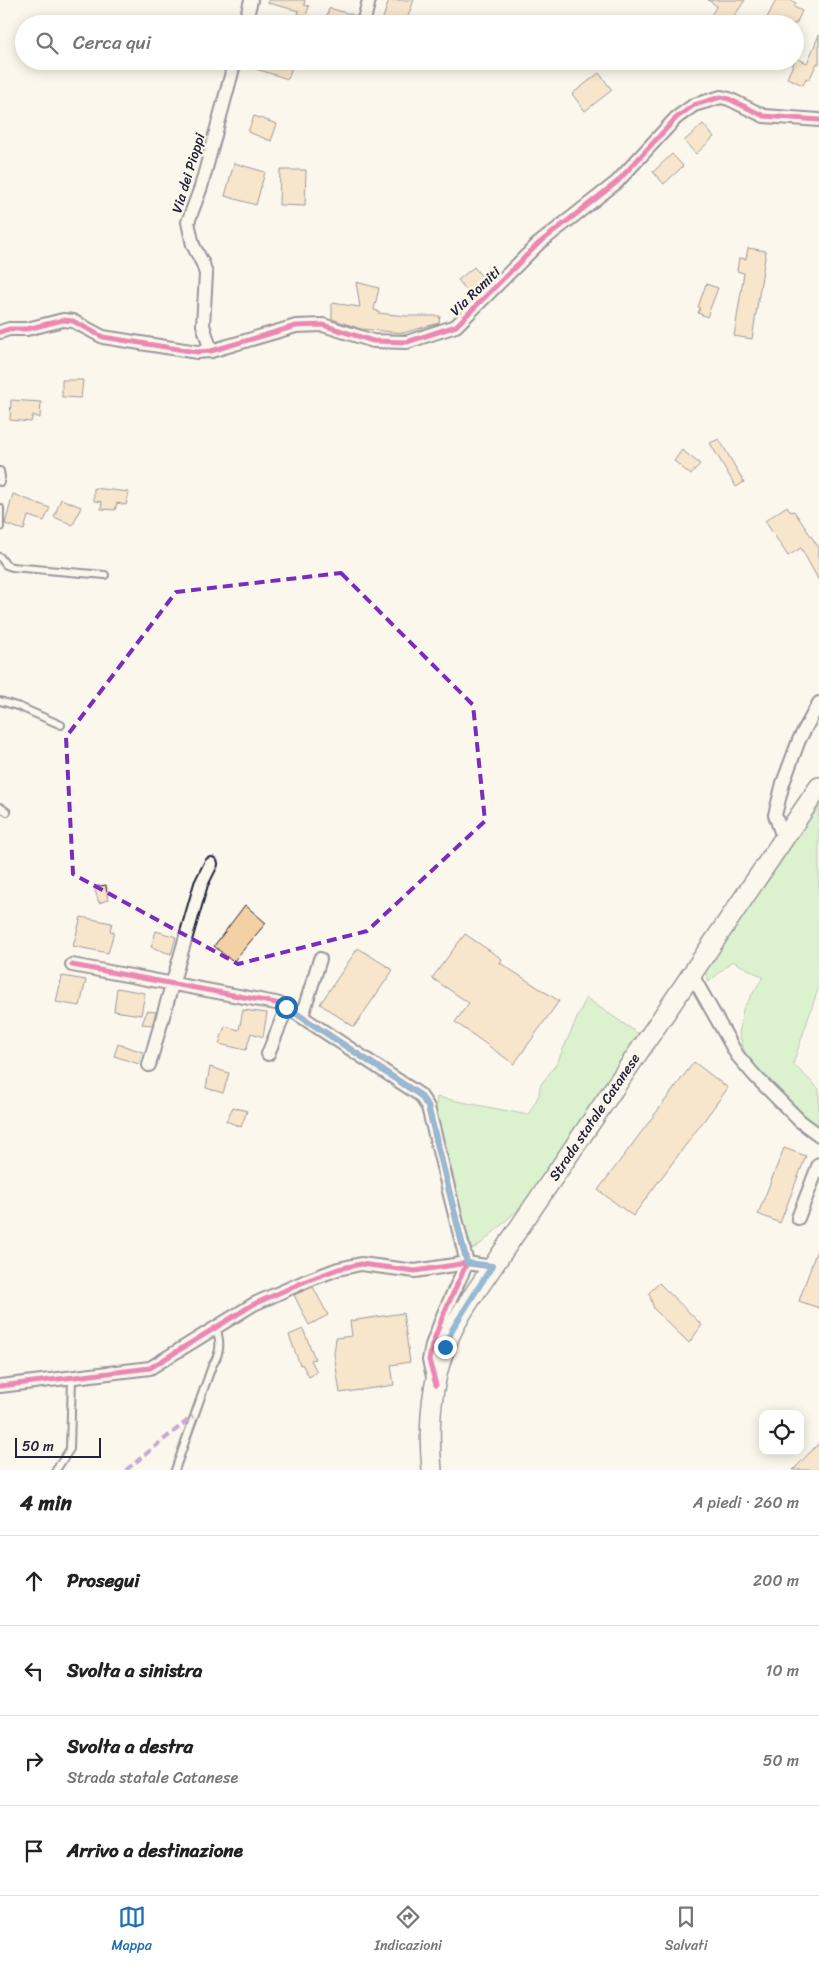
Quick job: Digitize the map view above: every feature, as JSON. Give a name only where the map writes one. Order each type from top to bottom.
[{"type":"main road","name":"Strada statale Catanese","points":[[432,1470],[431,1421],[436,1385],[445,1347],[453,1328],[492,1266],[819,787]]},
{"type":"street","points":[[247,15],[251,0]]},
{"type":"street","points":[[365,15],[369,0]]},
{"type":"street","name":"Via dei Pioppi","points":[[210,351],[203,325],[206,274],[193,245],[188,222],[201,187],[233,70]]},
{"type":"street","name":"Via Romiti","points":[[0,332],[9,329],[27,329],[63,320],[73,320],[103,337],[197,352],[210,351],[309,324],[323,325],[373,341],[407,342],[456,326],[538,244],[617,182],[676,118],[694,105],[721,97],[730,99],[756,114],[764,116],[819,120]]},
{"type":"street","points":[[784,840],[775,815],[781,791],[798,740],[819,703]]},
{"type":"street","points":[[149,1065],[201,884],[211,864]]},
{"type":"street","points":[[302,1016],[320,958]]},
{"type":"street","points":[[72,965],[276,1003],[302,1016],[425,1100],[467,1263],[444,1313],[432,1345],[429,1360],[436,1385]]},
{"type":"street","points":[[692,975],[737,1054],[754,1076],[800,1121],[819,1135]]},
{"type":"street","points":[[268,1054],[286,1007]]},
{"type":"street","points":[[798,1218],[819,1164]]},
{"type":"street","points":[[0,1386],[150,1368],[254,1304],[338,1269],[361,1264],[416,1271],[467,1263],[492,1266]]},
{"type":"lane","points":[[0,471],[2,477],[0,482]]},
{"type":"lane","points":[[0,508],[0,527]]},
{"type":"lane","points":[[0,557],[6,565],[12,567],[105,575]]},
{"type":"lane","points":[[0,701],[20,707],[61,725]]},
{"type":"lane","points":[[0,807],[7,812]]},
{"type":"lane","points":[[175,1470],[212,1366],[220,1354],[220,1338],[216,1327]]},
{"type":"lane","points":[[56,1470],[70,1449],[72,1377]]},
{"type":"highlighted area","points":[[341,573],[473,705],[485,821],[367,931],[238,964],[73,874],[66,737],[176,592]]},
{"type":"green space","points":[[819,799],[819,986],[793,1064],[819,1089],[819,1126],[814,1124],[746,1056],[739,1034],[743,1009],[763,977],[732,961],[709,982],[705,971]]},
{"type":"green space","points":[[586,998],[639,1034],[524,1204],[482,1243],[469,1251],[436,1109],[437,1097],[528,1115],[539,1095],[540,1086],[557,1063]]},
{"type":"building","points":[[269,0],[305,0],[304,5],[309,6],[306,15],[302,15],[298,14],[299,11],[268,3]]},
{"type":"building","points":[[389,0],[414,0],[408,15],[384,15]]},
{"type":"building","points":[[708,0],[745,0],[735,15],[711,15],[717,6]]},
{"type":"building","points":[[776,0],[790,0],[796,3],[794,7],[802,11],[800,15],[768,15]]},
{"type":"building","points":[[329,8],[354,15],[327,15]]},
{"type":"building","points":[[819,35],[819,64],[817,63],[809,80],[806,78],[803,85],[787,78],[791,70],[804,70],[804,62],[807,63]]},
{"type":"building","points":[[259,70],[291,70],[288,79]]},
{"type":"building","points":[[599,73],[612,90],[585,111],[572,94]]},
{"type":"building","points":[[254,116],[277,124],[271,141],[248,132]]},
{"type":"building","points":[[703,124],[714,137],[696,154],[684,141]]},
{"type":"building","points":[[672,154],[683,166],[664,184],[653,172]]},
{"type":"building","points":[[234,163],[265,172],[256,205],[225,196]]},
{"type":"building","points":[[280,170],[306,170],[305,206],[279,205]]},
{"type":"building","points":[[748,248],[766,251],[752,339],[734,336],[744,273],[737,271],[739,258],[746,259]]},
{"type":"building","points":[[474,267],[487,283],[473,298],[458,280]]},
{"type":"building","points":[[356,282],[379,288],[374,310],[378,311],[378,313],[406,316],[440,316],[439,323],[403,333],[361,329],[332,319],[332,303],[360,307]]},
{"type":"building","points":[[706,284],[718,288],[707,317],[698,313],[700,308],[698,307]]},
{"type":"building","points":[[62,380],[83,380],[81,398],[62,397]]},
{"type":"building","points":[[11,400],[41,402],[40,418],[33,415],[31,422],[10,420]]},
{"type":"building","points":[[719,439],[744,482],[736,487],[710,443]]},
{"type":"building","points":[[682,450],[700,464],[691,475],[674,461]]},
{"type":"building","points":[[94,488],[129,492],[126,505],[117,503],[115,510],[101,509],[102,502],[94,501]]},
{"type":"building","points":[[13,494],[50,508],[44,521],[28,516],[24,530],[5,524]]},
{"type":"building","points":[[61,499],[81,507],[73,525],[54,517]]},
{"type":"building","points":[[787,506],[791,512],[794,511],[819,548],[819,581],[801,548],[788,556],[765,521]]},
{"type":"building","points":[[106,885],[108,900],[99,903],[94,887]]},
{"type":"building","points":[[245,905],[266,923],[233,962],[214,946]]},
{"type":"building","points":[[81,917],[112,923],[110,931],[114,932],[108,953],[73,946]]},
{"type":"building","points":[[156,931],[176,937],[171,954],[151,947]]},
{"type":"building","points":[[465,934],[502,959],[500,963],[559,1001],[514,1064],[455,1022],[469,1003],[432,978]]},
{"type":"building","points":[[358,948],[393,970],[354,1027],[320,1004]]},
{"type":"building","points":[[62,976],[86,980],[80,1006],[56,1002]]},
{"type":"building","points":[[117,988],[145,993],[141,1015],[114,1011]]},
{"type":"building","points":[[243,1010],[267,1013],[263,1037],[251,1033],[246,1050],[219,1044],[225,1026],[239,1030]]},
{"type":"building","points":[[147,1011],[156,1012],[152,1025],[142,1024]]},
{"type":"building","points":[[118,1044],[143,1052],[139,1064],[114,1056]]},
{"type":"building","points":[[694,1062],[728,1088],[633,1216],[598,1190]]},
{"type":"building","points":[[210,1067],[229,1073],[223,1093],[206,1088]]},
{"type":"building","points":[[233,1107],[247,1111],[241,1127],[226,1121]]},
{"type":"building","points":[[784,1148],[806,1156],[780,1223],[758,1214]]},
{"type":"building","points":[[819,1248],[819,1308],[799,1301]]},
{"type":"building","points":[[659,1283],[702,1325],[689,1343],[654,1309],[649,1293]]},
{"type":"building","points":[[313,1287],[328,1315],[309,1325],[294,1295]]},
{"type":"building","points":[[403,1313],[410,1362],[391,1365],[394,1385],[340,1393],[334,1354],[336,1338],[352,1336],[350,1321]]},
{"type":"building","points":[[303,1329],[315,1359],[311,1360],[317,1372],[309,1377],[302,1364],[300,1365],[289,1335]]},
{"type":"building","points":[[819,1443],[819,1470],[793,1470]]},
{"type":"marked path","points":[[126,1470],[193,1416]]},
{"type":"cycle path","points":[[0,332],[9,329],[27,329],[63,320],[73,321],[103,337],[197,352],[211,351],[296,326],[323,325],[373,341],[407,342],[456,326],[538,244],[617,182],[676,118],[694,105],[721,97],[764,116],[819,120]]},
{"type":"cycle path","points":[[72,965],[276,1003],[287,1007],[420,1095],[428,1107],[467,1263],[444,1313],[432,1345],[429,1360],[436,1385]]},
{"type":"cycle path","points":[[0,1386],[150,1368],[254,1304],[338,1269],[361,1264],[415,1271],[467,1263],[492,1267]]},
{"type":"route","points":[[286,1007],[420,1095],[428,1106],[467,1263],[492,1266],[453,1328],[445,1347]]}]
